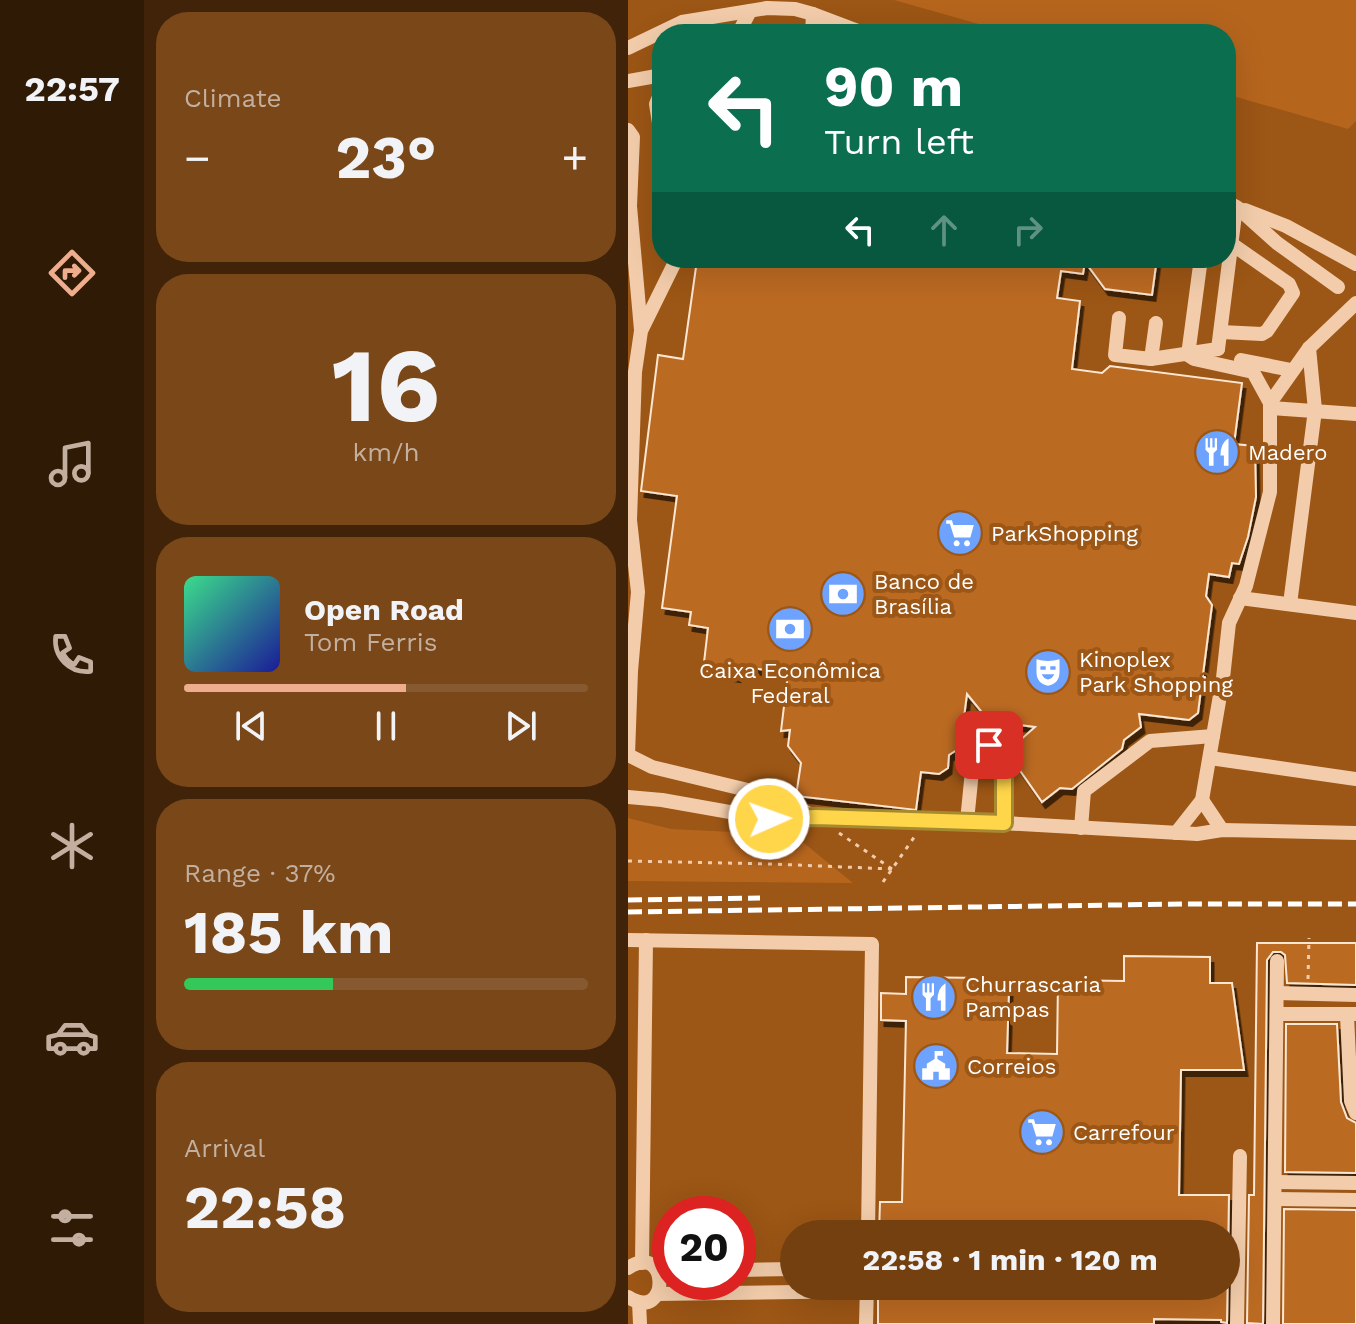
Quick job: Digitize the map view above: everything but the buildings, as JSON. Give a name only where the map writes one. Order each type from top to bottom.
[{"type":"street","points":[[697,24],[767,8],[795,9],[840,24]]},
{"type":"street","points":[[743,24],[750,11]]},
{"type":"street","points":[[812,24],[813,14]]},
{"type":"street","points":[[628,48],[652,39]]},
{"type":"street","points":[[628,81],[652,77]]},
{"type":"street","points":[[628,130],[633,137],[629,206],[631,249],[641,331],[635,372],[630,520],[638,592],[632,625],[628,755],[652,767],[774,794],[816,817]]},
{"type":"street","points":[[1236,206],[1286,226],[1356,264]]},
{"type":"street","points":[[1236,208],[1277,243],[1338,287]]},
{"type":"street","points":[[1221,332],[1262,334],[1292,297],[1289,284],[1236,247]]},
{"type":"street","points":[[641,331],[672,268]]},
{"type":"street","points":[[1188,355],[1200,268]]},
{"type":"street","points":[[1176,833],[1202,800],[1229,623],[1246,586],[1270,492],[1270,406],[1254,368],[1221,355],[1218,349],[1227,268]]},
{"type":"street","points":[[1270,406],[1291,370],[1309,348],[1356,303]]},
{"type":"street","points":[[1119,318],[1113,353],[1151,359],[1218,349]]},
{"type":"street","points":[[1151,359],[1156,323]]},
{"type":"street","points":[[1290,604],[1315,410],[1309,348]]},
{"type":"street","points":[[1188,355],[1194,359],[1254,368],[1291,370]]},
{"type":"street","points":[[1270,406],[1356,414]]},
{"type":"street","points":[[1240,598],[1356,613]]},
{"type":"street","points":[[1081,828],[1084,791],[1147,743],[1213,736]]},
{"type":"street","points":[[967,821],[974,751],[989,745],[996,747],[1004,762],[1004,823]]},
{"type":"street","points":[[1210,758],[1356,779]]},
{"type":"street","points":[[770,826],[774,794]]},
{"type":"street","points":[[628,797],[662,800],[770,826],[816,817],[967,821],[1176,833],[1222,830],[1356,833]]},
{"type":"street","points":[[1202,800],[1222,830]]},
{"type":"street","points":[[628,940],[872,944],[868,1220]]},
{"type":"street","points":[[635,1266],[646,940]]},
{"type":"street","points":[[1273,1324],[1277,961]]},
{"type":"street","points":[[1277,993],[1356,995]]},
{"type":"street","points":[[1277,1014],[1352,1014],[1351,1101],[1356,1113]]},
{"type":"street","points":[[1237,1324],[1240,1156]]},
{"type":"street","points":[[1275,1182],[1356,1183]]},
{"type":"street","points":[[1275,1199],[1356,1200]]},
{"type":"street","points":[[756,1270],[780,1269]]},
{"type":"street","points":[[756,1292],[780,1291]]},
{"type":"street","points":[[634,1300],[640,1324]]},
{"type":"street","points":[[866,1324],[867,1300]]},
{"type":"path","points":[[772,864],[770,826],[774,794]]},
{"type":"path","points":[[816,817],[892,869]]},
{"type":"path","points":[[883,882],[926,820]]},
{"type":"path","points":[[628,861],[892,869]]},
{"type":"path","points":[[1308,994],[1309,938]]},
{"type":"shaded area","points":[[894,0],[1356,0],[1356,121],[1348,129],[1236,97],[1236,24],[979,24]]},
{"type":"shaded area","points":[[628,818],[671,829],[794,835],[853,883],[628,881]]},
{"type":"railway","points":[[628,900],[760,898]]},
{"type":"railway","points":[[628,912],[1356,904]]},
{"type":"place","name":"Madero","points":[[1217,452]]},
{"type":"place","name":"ParkShopping","points":[[960,533]]},
{"type":"place","name":"Banco de Brasília","points":[[843,594]]},
{"type":"place","name":"Caixa Econômica Federal","points":[[790,629]]},
{"type":"place","name":"Kinoplex Park Shopping","points":[[1048,672]]},
{"type":"place","name":"Churrascaria Pampas","points":[[934,997]]},
{"type":"place","name":"Correios","points":[[936,1066]]},
{"type":"place","name":"Carrefour","points":[[1042,1132]]},
{"type":"route","points":[[769,819],[816,817],[1004,823],[1004,762],[996,747],[989,745]]}]
